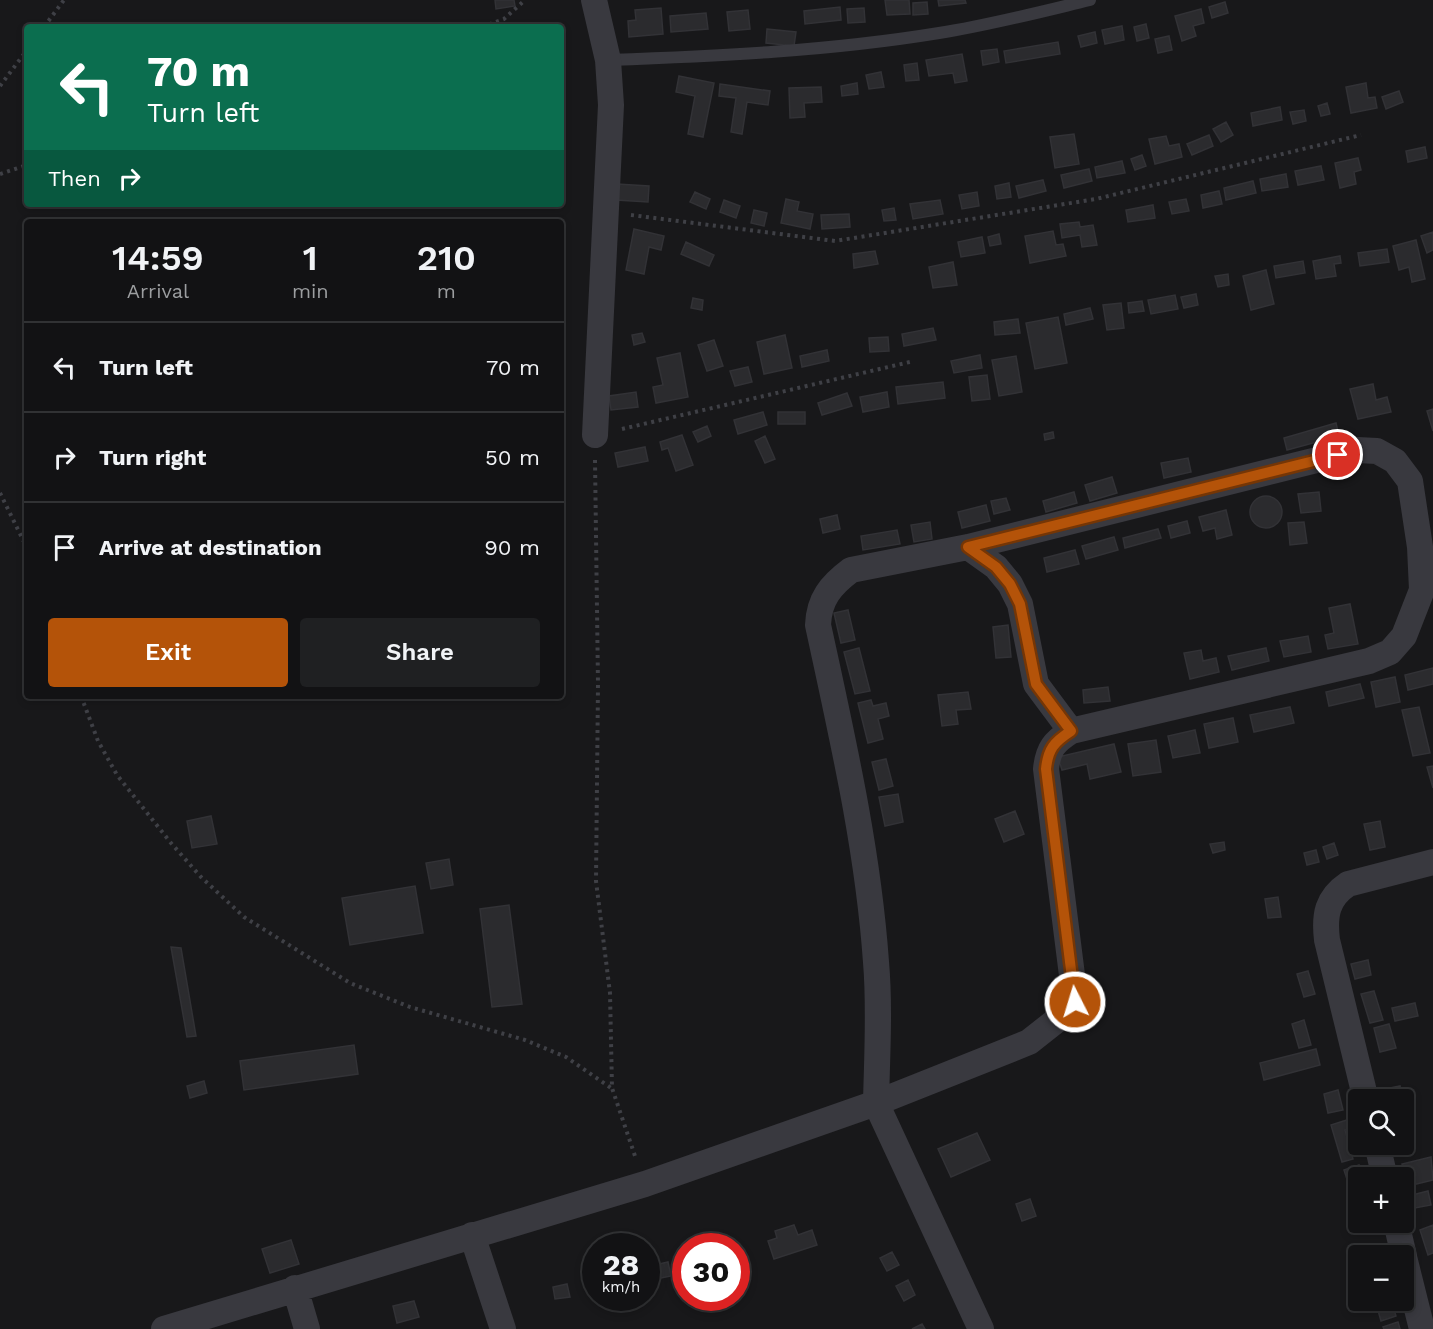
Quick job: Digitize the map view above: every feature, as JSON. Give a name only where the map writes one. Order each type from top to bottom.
[{"type":"street","points":[[594,0],[608,60],[611,105],[604,211],[595,435]]},
{"type":"street","points":[[164,1329],[645,1184],[876,1103],[1029,1042],[1072,1008],[1074,991],[1046,769],[1048,753],[1054,742],[1071,731],[1369,661],[1390,652],[1404,636],[1422,590],[1420,547],[1410,481],[1395,461],[1377,451],[1357,450],[968,547],[851,570],[836,581],[824,597],[818,611],[818,625],[849,768],[877,965],[876,1103],[981,1329]]},
{"type":"street","points":[[968,547],[996,567],[1010,584],[1020,604],[1036,684],[1071,731]]},
{"type":"street","points":[[1363,1089],[1327,940],[1325,920],[1328,907],[1336,892],[1348,884],[1433,862]]},
{"type":"street","points":[[472,1235],[502,1329]]},
{"type":"street","points":[[295,1288],[307,1329]]},
{"type":"street","points":[[1414,1297],[1422,1329]]},
{"type":"lane","points":[[608,60],[744,55],[940,33],[1090,0]]},
{"type":"path","points":[[46,24],[64,0]]},
{"type":"path","points":[[490,24],[504,19],[525,0]]},
{"type":"path","points":[[0,86],[24,54]]},
{"type":"path","points":[[604,211],[836,241],[1096,200],[1361,135]]},
{"type":"path","points":[[0,174],[24,166]]},
{"type":"path","points":[[645,1184],[612,1088],[613,1040],[596,881],[598,684],[595,435],[914,362]]},
{"type":"path","points":[[0,493],[24,542]]},
{"type":"path","points":[[82,699],[98,741],[117,775],[201,877],[244,917],[350,983],[410,1007],[525,1040],[566,1057],[612,1088]]},
{"type":"building","points":[[495,0],[514,0],[515,6],[496,9]]},
{"type":"building","points":[[885,0],[909,0],[910,14],[887,15]]},
{"type":"building","points":[[938,0],[965,0],[966,3],[939,6]]},
{"type":"building","points":[[927,2],[928,14],[913,15],[913,3]]},
{"type":"building","points":[[1225,2],[1228,13],[1212,18],[1209,7]]},
{"type":"building","points":[[840,7],[841,20],[805,24],[804,11]]},
{"type":"building","points":[[661,8],[663,34],[629,37],[628,21],[636,20],[635,10]]},
{"type":"building","points":[[864,8],[865,22],[848,23],[847,9]]},
{"type":"building","points":[[1201,9],[1204,23],[1193,26],[1196,36],[1182,41],[1175,16]]},
{"type":"building","points":[[748,10],[750,29],[729,31],[727,12]]},
{"type":"building","points":[[706,13],[708,29],[671,32],[670,16]]},
{"type":"building","points":[[1146,24],[1149,38],[1137,41],[1134,27]]},
{"type":"building","points":[[1122,26],[1124,40],[1105,44],[1102,30]]},
{"type":"building","points":[[767,29],[796,32],[794,46],[766,43]]},
{"type":"building","points":[[1095,32],[1097,43],[1081,47],[1078,36]]},
{"type":"building","points":[[1169,36],[1172,50],[1158,53],[1155,39]]},
{"type":"building","points":[[1058,42],[1060,54],[1006,63],[1004,51]]},
{"type":"building","points":[[997,49],[999,62],[983,65],[981,51]]},
{"type":"building","points":[[962,54],[967,81],[955,83],[953,73],[929,76],[926,60]]},
{"type":"building","points":[[917,63],[919,80],[906,81],[904,65]]},
{"type":"building","points":[[881,72],[884,87],[869,89],[866,75]]},
{"type":"building","points":[[679,76],[714,83],[703,137],[688,134],[695,96],[676,92]]},
{"type":"building","points":[[857,83],[858,94],[842,96],[841,86]]},
{"type":"building","points":[[1366,83],[1368,98],[1375,97],[1377,108],[1351,113],[1346,87]]},
{"type":"building","points":[[720,84],[770,91],[768,105],[747,102],[742,134],[731,132],[736,98],[719,96]]},
{"type":"building","points":[[821,87],[822,102],[804,103],[805,117],[790,118],[789,88]]},
{"type":"building","points":[[1399,91],[1403,102],[1386,109],[1382,97]]},
{"type":"building","points":[[1327,103],[1330,114],[1321,116],[1318,106]]},
{"type":"building","points":[[1280,107],[1282,120],[1253,126],[1251,113]]},
{"type":"building","points":[[1304,110],[1306,121],[1293,124],[1290,112]]},
{"type":"building","points":[[1226,122],[1233,135],[1221,142],[1213,129]]},
{"type":"building","points":[[1074,134],[1079,164],[1055,168],[1050,137]]},
{"type":"building","points":[[1209,135],[1213,146],[1192,155],[1187,144]]},
{"type":"building","points":[[1166,136],[1169,146],[1179,144],[1182,157],[1155,164],[1149,139]]},
{"type":"building","points":[[1425,147],[1427,158],[1408,162],[1406,151]]},
{"type":"building","points":[[1142,155],[1146,166],[1135,170],[1131,159]]},
{"type":"building","points":[[1358,158],[1361,170],[1354,172],[1356,184],[1340,188],[1335,163]]},
{"type":"building","points":[[1122,161],[1125,173],[1097,178],[1095,167]]},
{"type":"building","points":[[1321,166],[1324,180],[1298,185],[1295,171]]},
{"type":"building","points":[[1089,169],[1092,181],[1064,188],[1061,175]]},
{"type":"building","points":[[1286,174],[1288,187],[1262,191],[1260,179]]},
{"type":"building","points":[[1043,180],[1046,191],[1019,198],[1016,186]]},
{"type":"building","points":[[1253,181],[1256,193],[1226,200],[1224,188]]},
{"type":"building","points":[[1009,183],[1011,197],[997,199],[995,186]]},
{"type":"building","points":[[617,184],[649,186],[648,202],[616,200]]},
{"type":"building","points":[[1219,191],[1222,204],[1203,208],[1201,195]]},
{"type":"building","points":[[695,192],[710,199],[706,209],[690,202]]},
{"type":"building","points":[[977,192],[979,206],[962,209],[959,195]]},
{"type":"building","points":[[786,199],[799,202],[797,211],[813,214],[810,229],[781,223]]},
{"type":"building","points":[[1186,199],[1189,211],[1172,214],[1169,202]]},
{"type":"building","points":[[724,200],[740,206],[736,218],[720,212]]},
{"type":"building","points":[[940,200],[943,214],[913,219],[910,204]]},
{"type":"building","points":[[1153,205],[1155,218],[1128,222],[1126,210]]},
{"type":"building","points":[[894,208],[896,220],[884,221],[882,210]]},
{"type":"building","points":[[754,210],[767,213],[764,226],[751,223]]},
{"type":"building","points":[[849,214],[850,227],[822,229],[821,215]]},
{"type":"building","points":[[1079,222],[1080,227],[1093,225],[1097,245],[1082,247],[1080,235],[1062,238],[1060,224]]},
{"type":"building","points":[[634,229],[664,236],[661,250],[649,247],[644,274],[626,270]]},
{"type":"building","points":[[1053,231],[1056,245],[1063,244],[1066,256],[1030,263],[1025,236]]},
{"type":"building","points":[[1433,232],[1433,250],[1427,253],[1421,236]]},
{"type":"building","points":[[999,234],[1001,244],[990,246],[988,237]]},
{"type":"building","points":[[982,237],[985,253],[961,257],[958,242]]},
{"type":"building","points":[[1416,240],[1425,279],[1412,282],[1409,267],[1399,270],[1393,246]]},
{"type":"building","points":[[686,242],[714,255],[709,266],[681,254]]},
{"type":"building","points":[[1387,249],[1389,262],[1360,266],[1358,253]]},
{"type":"building","points":[[875,251],[878,264],[854,268],[853,254]]},
{"type":"building","points":[[1340,256],[1341,263],[1334,264],[1336,276],[1316,279],[1313,261]]},
{"type":"building","points":[[1303,261],[1305,273],[1276,278],[1274,266]]},
{"type":"building","points":[[953,262],[957,285],[933,288],[929,267]]},
{"type":"building","points":[[1266,270],[1274,304],[1251,310],[1243,276]]},
{"type":"building","points":[[1228,274],[1229,285],[1218,287],[1215,276]]},
{"type":"building","points":[[1196,294],[1198,305],[1184,308],[1181,297]]},
{"type":"building","points":[[1175,295],[1178,309],[1151,314],[1148,300]]},
{"type":"building","points":[[693,298],[703,300],[702,310],[691,308]]},
{"type":"building","points":[[1142,301],[1144,311],[1129,313],[1128,303]]},
{"type":"building","points":[[1121,303],[1124,328],[1107,330],[1103,305]]},
{"type":"building","points":[[1090,308],[1093,319],[1066,325],[1064,314]]},
{"type":"building","points":[[1058,317],[1067,363],[1035,369],[1026,323]]},
{"type":"building","points":[[1018,319],[1020,333],[995,335],[994,322]]},
{"type":"building","points":[[933,328],[936,340],[904,346],[902,334]]},
{"type":"building","points":[[642,333],[645,342],[634,345],[632,335]]},
{"type":"building","points":[[785,335],[792,368],[764,374],[757,342]]},
{"type":"building","points":[[888,337],[889,351],[870,352],[869,338]]},
{"type":"building","points":[[714,340],[723,366],[707,371],[698,345]]},
{"type":"building","points":[[827,350],[829,361],[802,367],[800,356]]},
{"type":"building","points":[[680,353],[688,397],[656,403],[653,387],[663,385],[657,358]]},
{"type":"building","points":[[980,355],[982,368],[954,373],[951,361]]},
{"type":"building","points":[[1016,356],[1022,392],[999,396],[992,360]]},
{"type":"building","points":[[748,367],[752,382],[735,386],[730,371]]},
{"type":"building","points":[[987,375],[990,399],[972,401],[969,377]]},
{"type":"building","points":[[943,382],[945,398],[898,404],[896,387]]},
{"type":"building","points":[[1373,384],[1376,400],[1387,397],[1391,412],[1358,419],[1350,389]]},
{"type":"building","points":[[636,392],[638,407],[611,410],[609,396]]},
{"type":"building","points":[[887,392],[889,407],[863,412],[860,397]]},
{"type":"building","points":[[847,393],[852,406],[822,415],[818,403]]},
{"type":"building","points":[[1433,409],[1433,431],[1427,411]]},
{"type":"building","points":[[763,412],[767,425],[738,434],[734,420]]},
{"type":"building","points":[[778,412],[805,412],[805,424],[778,424]]},
{"type":"building","points":[[1336,423],[1339,436],[1287,450],[1284,438]]},
{"type":"building","points":[[707,426],[711,436],[698,442],[693,432]]},
{"type":"building","points":[[1053,432],[1054,438],[1045,440],[1044,434]]},
{"type":"building","points":[[682,435],[693,465],[676,471],[668,448],[662,450],[660,442]]},
{"type":"building","points":[[765,436],[775,459],[765,463],[755,441]]},
{"type":"building","points":[[645,447],[648,461],[618,467],[615,453]]},
{"type":"building","points":[[1188,458],[1191,472],[1164,478],[1161,463]]},
{"type":"building","points":[[1112,477],[1117,493],[1090,501],[1085,485]]},
{"type":"building","points":[[1074,492],[1077,503],[1046,512],[1043,501]]},
{"type":"building","points":[[1319,492],[1321,511],[1301,513],[1298,494]]},
{"type":"building","points":[[1266,496],[1277,501],[1282,512],[1277,523],[1266,528],[1255,523],[1250,512],[1255,501]]},
{"type":"building","points":[[1006,498],[1010,510],[994,514],[991,501]]},
{"type":"building","points":[[986,505],[990,521],[962,528],[958,512]]},
{"type":"building","points":[[1226,510],[1232,535],[1217,539],[1215,528],[1203,531],[1199,517]]},
{"type":"building","points":[[837,515],[840,529],[823,533],[820,519]]},
{"type":"building","points":[[1187,521],[1190,533],[1171,538],[1168,526]]},
{"type":"building","points":[[930,522],[932,539],[914,542],[911,525]]},
{"type":"building","points":[[1304,522],[1307,543],[1290,545],[1288,523]]},
{"type":"building","points":[[1158,529],[1161,538],[1125,548],[1123,538]]},
{"type":"building","points":[[897,530],[900,544],[863,550],[861,536]]},
{"type":"building","points":[[1114,537],[1118,550],[1086,559],[1082,546]]},
{"type":"building","points":[[1075,550],[1079,564],[1047,572],[1044,558]]},
{"type":"building","points":[[1350,604],[1358,644],[1328,649],[1325,635],[1334,633],[1329,608]]},
{"type":"building","points":[[848,610],[855,640],[841,643],[834,613]]},
{"type":"building","points":[[1008,625],[1011,657],[996,658],[993,627]]},
{"type":"building","points":[[1308,636],[1311,652],[1284,657],[1280,641]]},
{"type":"building","points":[[859,648],[870,691],[855,694],[844,652]]},
{"type":"building","points":[[1266,648],[1269,661],[1232,670],[1228,656]]},
{"type":"building","points":[[1201,650],[1203,661],[1216,658],[1219,672],[1190,679],[1184,653]]},
{"type":"building","points":[[1433,668],[1433,684],[1408,690],[1405,675]]},
{"type":"building","points":[[1395,677],[1400,702],[1376,707],[1371,682]]},
{"type":"building","points":[[1360,684],[1364,698],[1329,706],[1326,692]]},
{"type":"building","points":[[1108,687],[1110,701],[1084,703],[1083,690]]},
{"type":"building","points":[[968,692],[971,709],[956,710],[958,724],[942,726],[938,695]]},
{"type":"building","points":[[871,700],[873,706],[886,703],[889,716],[878,719],[883,739],[868,743],[858,703]]},
{"type":"building","points":[[1290,707],[1294,723],[1254,732],[1250,715]]},
{"type":"building","points":[[1419,707],[1430,753],[1413,756],[1402,710]]},
{"type":"building","points":[[1233,718],[1238,742],[1209,748],[1204,724]]},
{"type":"building","points":[[1195,730],[1200,753],[1173,758],[1168,736]]},
{"type":"building","points":[[1156,740],[1161,772],[1133,776],[1128,744]]},
{"type":"building","points":[[1114,744],[1121,772],[1090,779],[1087,764],[1062,770],[1058,757]]},
{"type":"building","points":[[886,759],[893,786],[879,790],[872,762]]},
{"type":"building","points":[[1433,766],[1433,788],[1427,767]]},
{"type":"building","points":[[898,794],[903,822],[885,826],[879,797]]},
{"type":"building","points":[[1015,811],[1024,834],[1004,842],[995,819]]},
{"type":"building","points":[[211,816],[217,844],[192,848],[187,821]]},
{"type":"building","points":[[1380,821],[1385,847],[1370,850],[1364,824]]},
{"type":"building","points":[[1224,842],[1225,850],[1213,853],[1210,844]]},
{"type":"building","points":[[1334,843],[1338,855],[1327,859],[1323,847]]},
{"type":"building","points":[[1316,850],[1319,862],[1307,865],[1304,853]]},
{"type":"building","points":[[449,859],[453,885],[431,889],[426,863]]},
{"type":"building","points":[[415,886],[423,933],[350,945],[342,898]]},
{"type":"building","points":[[1278,897],[1281,917],[1268,918],[1265,899]]},
{"type":"building","points":[[509,905],[522,1004],[492,1007],[480,909]]},
{"type":"building","points":[[171,947],[181,948],[196,1036],[187,1037]]},
{"type":"building","points":[[1368,960],[1371,975],[1355,979],[1351,964]]},
{"type":"building","points":[[1308,971],[1315,994],[1304,997],[1297,974]]},
{"type":"building","points":[[1374,991],[1383,1020],[1370,1023],[1361,994]]},
{"type":"building","points":[[1415,1003],[1418,1016],[1395,1021],[1392,1008]]},
{"type":"building","points":[[1304,1020],[1311,1045],[1299,1048],[1292,1024]]},
{"type":"building","points":[[1389,1024],[1396,1048],[1380,1052],[1374,1028]]},
{"type":"building","points":[[354,1045],[358,1074],[244,1090],[240,1061]]},
{"type":"building","points":[[1316,1049],[1320,1065],[1264,1080],[1260,1063]]},
{"type":"building","points":[[204,1081],[207,1093],[190,1098],[187,1086]]},
{"type":"building","points":[[1400,1086],[1401,1089],[1385,1089]]},
{"type":"building","points":[[1338,1090],[1343,1110],[1328,1113],[1324,1094]]},
{"type":"building","points":[[1348,1120],[1348,1129],[1345,1130],[1348,1155],[1352,1155],[1353,1159],[1342,1162],[1331,1125]]},
{"type":"building","points":[[977,1133],[990,1160],[951,1177],[938,1149]]},
{"type":"building","points":[[1431,1157],[1433,1180],[1414,1185],[1414,1167],[1403,1167],[1402,1164]]},
{"type":"building","points":[[1348,1169],[1348,1182],[1344,1170]]},
{"type":"building","points":[[1428,1191],[1431,1205],[1415,1208],[1414,1194]]},
{"type":"building","points":[[1030,1199],[1036,1216],[1022,1221],[1016,1204]]},
{"type":"building","points":[[794,1225],[798,1235],[812,1230],[817,1245],[774,1259],[768,1241],[777,1238],[775,1231]]},
{"type":"building","points":[[1433,1225],[1433,1253],[1428,1255],[1420,1230]]},
{"type":"building","points":[[291,1240],[299,1264],[270,1273],[262,1249]]},
{"type":"building","points":[[892,1252],[899,1265],[887,1271],[880,1258]]},
{"type":"building","points":[[668,1262],[671,1276],[660,1278],[660,1264]]},
{"type":"building","points":[[908,1280],[915,1295],[904,1301],[896,1286]]},
{"type":"building","points":[[567,1284],[570,1297],[555,1299],[553,1287]]},
{"type":"building","points":[[414,1301],[419,1317],[397,1323],[393,1306]]},
{"type":"building","points":[[1378,1311],[1394,1311],[1396,1316],[1381,1321]]},
{"type":"building","points":[[1398,1322],[1400,1329],[1384,1329],[1383,1327]]},
{"type":"building","points":[[922,1324],[925,1329],[912,1329]]},
{"type":"route","points":[[1075,1002],[1046,769],[1048,753],[1054,742],[1071,731],[1042,696],[1036,684],[1032,674],[1020,604],[1010,584],[996,567],[968,547],[1338,455]]}]
